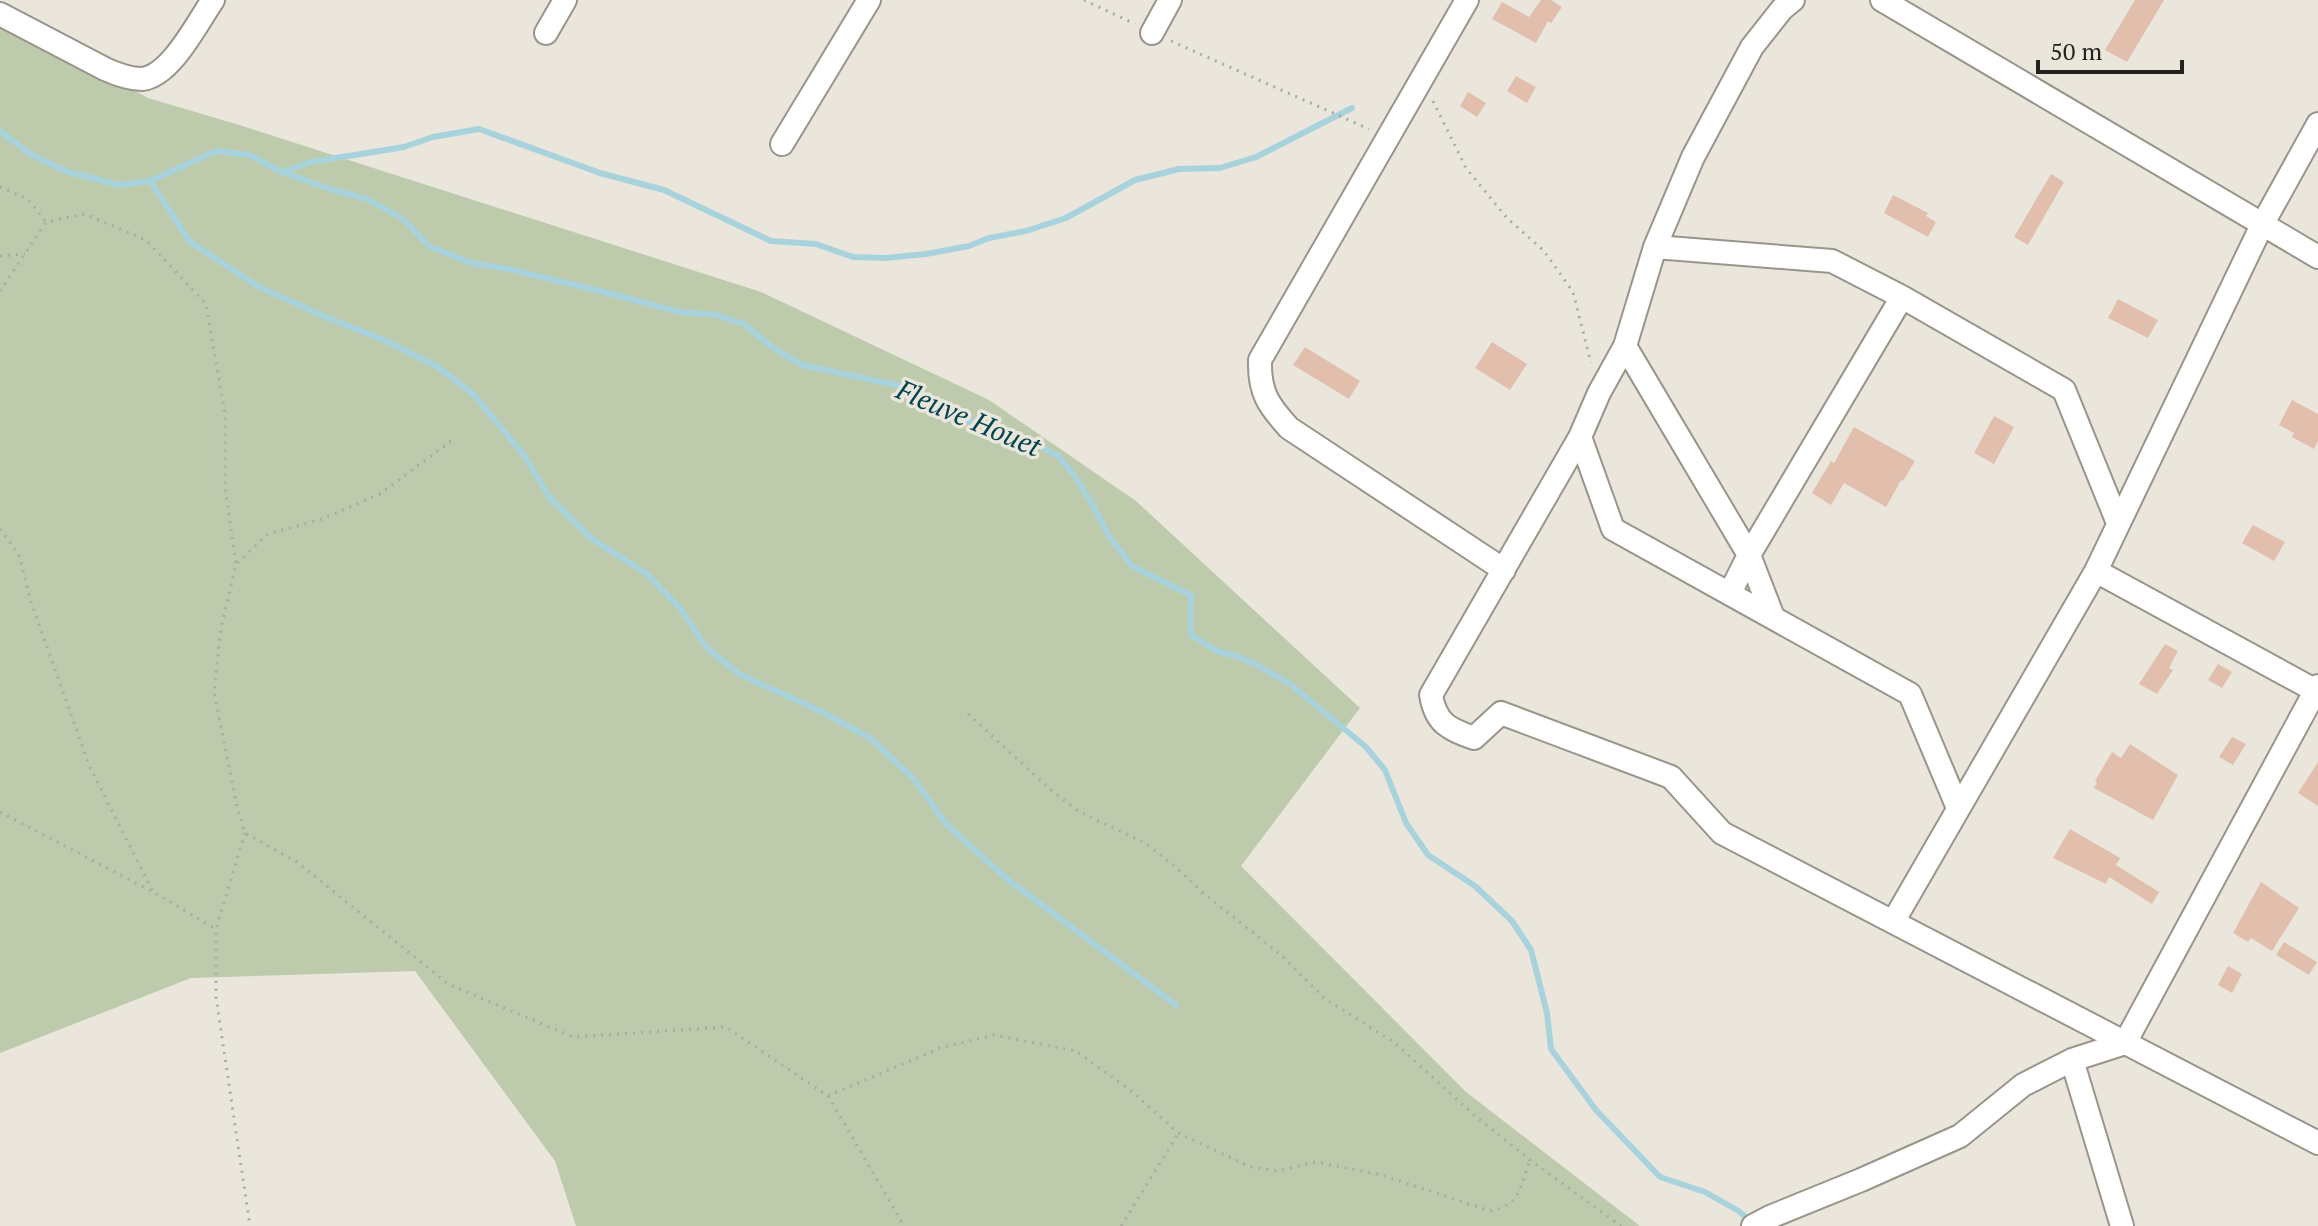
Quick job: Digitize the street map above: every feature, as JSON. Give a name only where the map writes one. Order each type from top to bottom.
[{"type":"street","points":[[0,14],[105,69],[122,76],[145,79],[166,68],[213,0]]},
{"type":"street","points":[[546,33],[565,0]]},
{"type":"street","points":[[782,144],[869,0]]},
{"type":"street","points":[[1152,33],[1170,0]]},
{"type":"street","points":[[1467,0],[1260,360],[1259,379],[1269,406],[1289,428],[1504,570]]},
{"type":"street","points":[[1793,0],[1752,47],[1693,157],[1655,247],[1625,346],[1599,393],[1580,437],[1431,695],[1436,712],[1447,728],[1474,738],[1501,713],[1671,777],[1722,833],[2318,1143]]},
{"type":"street","points":[[1882,0],[2318,257]]},
{"type":"street","points":[[1893,922],[2096,571],[2262,225],[2318,124]]},
{"type":"street","points":[[1655,247],[1832,261],[1902,297],[2064,390],[2118,523]]},
{"type":"street","points":[[1730,593],[1749,555],[1902,297]]},
{"type":"street","points":[[1625,346],[1749,555],[1773,617]]},
{"type":"street","points":[[1580,437],[1613,529],[1910,694],[1958,808]]},
{"type":"street","points":[[1762,1221],[1960,1136],[2023,1085],[2072,1060],[2125,1043],[2317,689],[2096,571]]},
{"type":"street","points":[[2072,1060],[2122,1226]]},
{"type":"path","points":[[1084,0],[1387,137]]},
{"type":"path","points":[[1421,78],[1466,168],[1507,218],[1544,251],[1573,292],[1599,393]]},
{"type":"path","points":[[0,187],[28,199],[46,222]]},
{"type":"path","points":[[0,291],[46,222],[85,214],[146,240],[206,304],[225,414],[225,488],[236,564],[221,628],[214,692],[245,833],[216,929],[216,997],[250,1226]]},
{"type":"path","points":[[0,256],[25,254]]},
{"type":"path","points":[[236,564],[268,534],[322,519],[380,494],[451,441]]},
{"type":"path","points":[[0,529],[19,554],[31,602],[89,765],[153,892]]},
{"type":"path","points":[[968,714],[1051,790],[1078,811],[1156,851],[1281,955],[1324,998],[1395,1043],[1475,1116],[1621,1226]]},
{"type":"path","points":[[0,812],[153,892],[216,929]]},
{"type":"path","points":[[245,833],[297,862],[448,984],[573,1037],[726,1027],[828,1096],[904,1226]]},
{"type":"path","points":[[828,1096],[940,1048],[994,1035],[1076,1051],[1130,1090],[1178,1133],[1251,1167],[1277,1171],[1316,1162],[1382,1175],[1490,1211],[1506,1208],[1515,1199],[1530,1160]]},
{"type":"path","points":[[1121,1226],[1178,1133]]},
{"type":"green space","points":[[0,14],[148,98],[761,292],[989,400],[1136,501],[1360,708],[1241,866],[1466,1092],[1640,1226],[576,1226],[555,1161],[415,971],[191,978],[0,1053]]},
{"type":"building","points":[[1541,0],[1551,0],[1562,7],[1551,23],[1548,21],[1536,43],[1492,19],[1502,2],[1529,17]]},
{"type":"building","points":[[2135,0],[2164,0],[2127,62],[2105,50]]},
{"type":"building","points":[[1516,76],[1536,87],[1527,103],[1507,91]]},
{"type":"building","points":[[1468,92],[1486,103],[1477,117],[1460,106]]},
{"type":"building","points":[[2051,174],[2064,182],[2028,245],[2014,237]]},
{"type":"building","points":[[1893,195],[1928,213],[1926,216],[1936,222],[1928,237],[1884,213]]},
{"type":"building","points":[[2118,299],[2158,320],[2148,338],[2108,318]]},
{"type":"building","points":[[1492,342],[1527,364],[1510,390],[1475,368]]},
{"type":"building","points":[[1305,347],[1360,381],[1349,399],[1293,365]]},
{"type":"building","points":[[2292,400],[2318,414],[2318,441],[2314,449],[2292,437],[2294,433],[2279,425]]},
{"type":"building","points":[[1994,416],[2014,427],[1994,464],[1974,453]]},
{"type":"building","points":[[1854,427],[1915,461],[1886,507],[1844,483],[1831,505],[1812,493],[1831,461],[1834,463]]},
{"type":"building","points":[[2253,525],[2285,542],[2274,561],[2242,543]]},
{"type":"building","points":[[2165,644],[2178,651],[2169,668],[2173,670],[2157,694],[2139,684]]},
{"type":"building","points":[[2218,664],[2232,672],[2222,688],[2208,680]]},
{"type":"building","points":[[2232,737],[2246,744],[2233,765],[2219,757]]},
{"type":"building","points":[[2130,744],[2178,775],[2153,820],[2094,788],[2112,752],[2121,758]]},
{"type":"building","points":[[2318,762],[2318,806],[2298,793]]},
{"type":"building","points":[[2070,829],[2120,858],[2116,865],[2159,892],[2152,904],[2109,877],[2106,884],[2053,858]]},
{"type":"building","points":[[2261,882],[2299,908],[2272,951],[2251,938],[2248,942],[2233,933]]},
{"type":"building","points":[[2284,942],[2317,962],[2309,975],[2276,955]]},
{"type":"building","points":[[2228,966],[2242,974],[2232,993],[2218,985]]},
{"type":"waterway","points":[[283,172],[311,162],[404,147],[433,137],[479,129],[600,173],[664,190],[771,241],[816,244],[853,257],[885,258],[969,246],[989,238],[1026,231],[1066,218],[1135,180],[1179,169],[1220,168],[1256,157],[1352,108]]},
{"type":"waterway","name":"Fleuve Houet","points":[[0,131],[32,155],[68,172],[120,185],[150,181],[216,151],[249,155],[282,172],[367,199],[403,219],[429,246],[471,263],[508,269],[679,312],[716,315],[744,324],[772,347],[802,365],[901,386],[918,401],[953,417],[991,426],[1058,456],[1074,475],[1109,536],[1132,566],[1191,595],[1191,635],[1217,651],[1253,663],[1290,684],[1366,747],[1385,770],[1406,823],[1428,855],[1475,886],[1512,921],[1531,950],[1547,1013],[1551,1049],[1596,1110],[1660,1177],[1705,1192],[1751,1221]]},
{"type":"waterway","points":[[150,181],[190,242],[261,288],[384,340],[438,367],[473,394],[523,454],[550,498],[592,539],[647,574],[680,608],[706,647],[739,674],[870,738],[914,779],[946,824],[1007,879],[1176,1005]]}]
